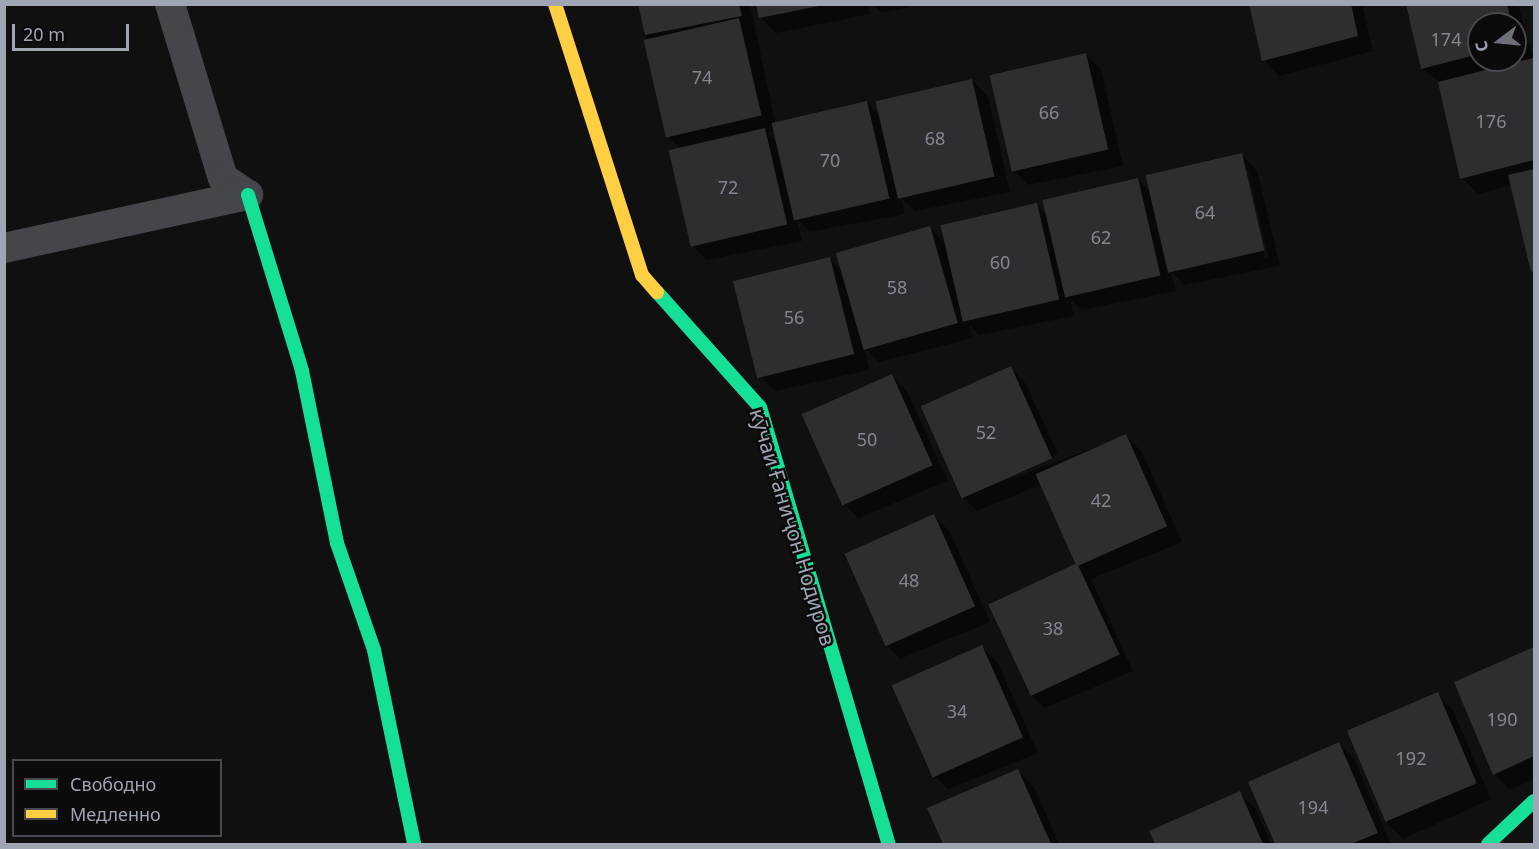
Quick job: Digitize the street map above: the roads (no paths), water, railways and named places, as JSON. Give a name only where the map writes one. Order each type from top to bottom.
[{"type":"street","points":[[170,4],[223,178],[248,195],[302,371],[338,543],[374,650],[414,844]]},
{"type":"street","name":"кӯчаи Ғаниҷон Нодиров","points":[[555,4],[642,275],[760,407],[889,844]]},
{"type":"street","points":[[4,248],[248,195]]},
{"type":"street","points":[[1488,844],[1534,801]]}]
